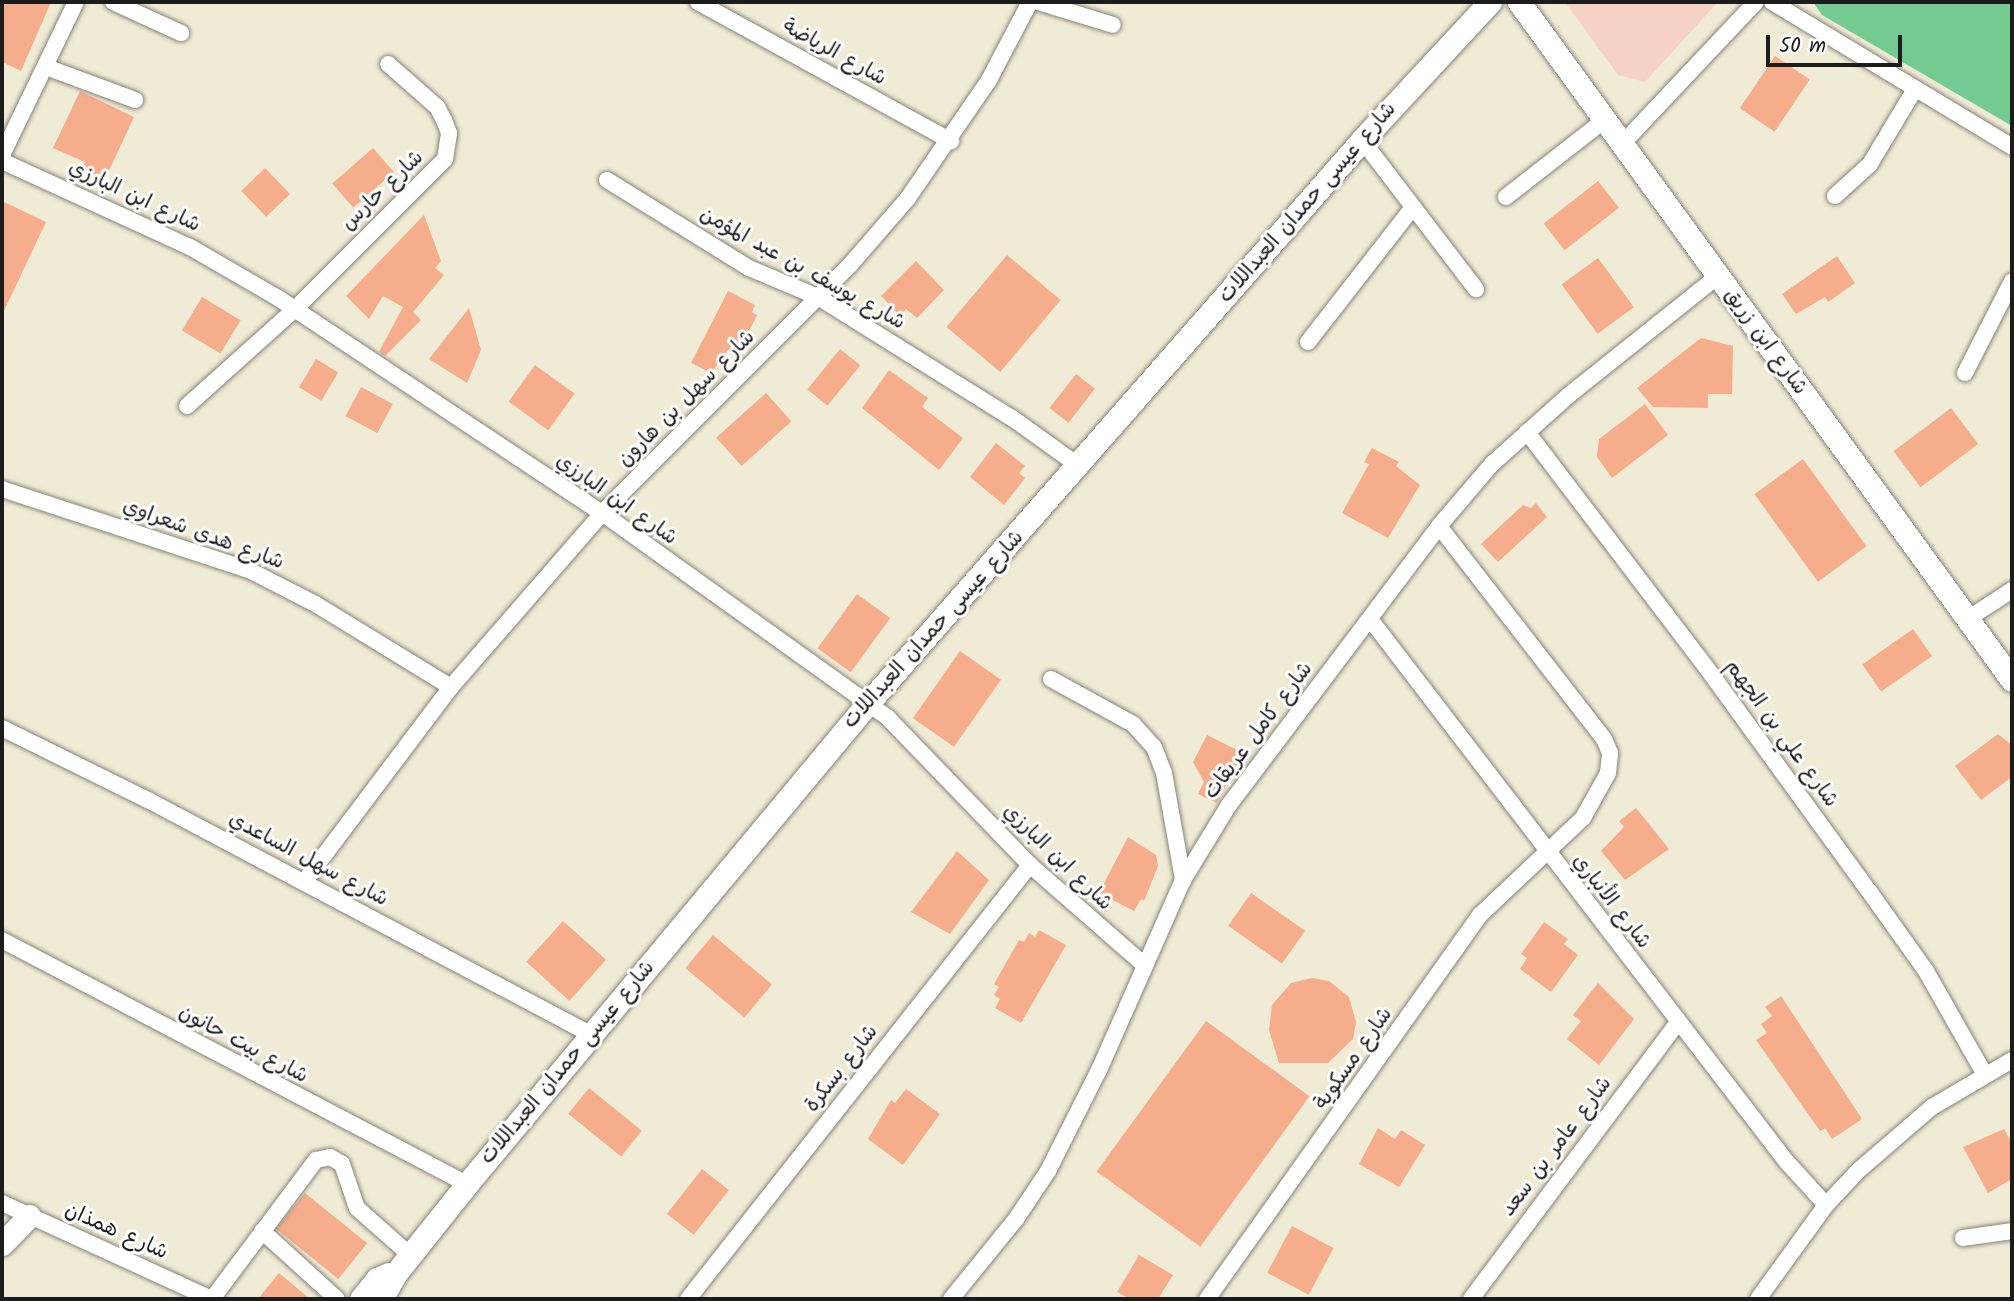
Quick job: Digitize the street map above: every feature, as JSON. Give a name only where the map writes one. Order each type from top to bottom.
[{"type":"street","points":[[2,155],[76,2]]},
{"type":"street","points":[[113,2],[181,33]]},
{"type":"street","name":"شارع الرياضة","points":[[698,2],[951,141]]},
{"type":"street","name":"شارع سهل بن هارون","points":[[304,882],[451,687],[602,513],[818,297],[908,198],[951,141],[1030,2]]},
{"type":"street","points":[[1038,2],[1113,25]]},
{"type":"street","name":"شارع عيسى حمدان العبداللات","points":[[381,1299],[403,1264],[467,1184],[868,702],[1079,466],[1362,140],[1490,2]]},
{"type":"street","name":"شارع ابن زريق","points":[[1519,2],[1624,142],[1717,276],[2012,680]]},
{"type":"street","points":[[1624,142],[1756,2]]},
{"type":"street","points":[[1772,2],[2012,147]]},
{"type":"street","name":"شارع حارس","points":[[187,406],[295,309],[446,159],[449,133],[441,114],[388,64]]},
{"type":"street","points":[[46,67],[135,100]]},
{"type":"street","points":[[1835,196],[1870,164],[1915,89]]},
{"type":"street","points":[[1506,197],[1606,119]]},
{"type":"street","points":[[1362,140],[1476,289]]},
{"type":"street","name":"شارع ابن البارزي","points":[[2,161],[190,247],[295,309],[602,513],[812,668],[868,702],[912,740],[1030,865],[1143,964]]},
{"type":"street","name":"شارع يوسف بن عبد المؤمن","points":[[607,180],[749,268],[818,297],[1012,418],[1079,466]]},
{"type":"street","points":[[1308,342],[1413,208]]},
{"type":"street","name":"شارع كامل عريقات","points":[[951,1299],[1016,1219],[1048,1171],[1100,1068],[1143,964],[1183,880],[1214,825],[1439,526],[1527,432],[1717,276]]},
{"type":"street","points":[[1965,373],[2012,281]]},
{"type":"street","name":"شارع علي بن الجهم","points":[[1527,432],[1706,667],[1926,971],[1984,1073]]},
{"type":"street","name":"شارع هدى شعراوي","points":[[2,489],[250,570],[317,605],[451,687]]},
{"type":"street","name":"شارع مسكوية","points":[[1207,1299],[1480,915],[1544,850],[1583,818],[1596,800],[1608,773],[1609,754],[1604,739],[1439,526]]},
{"type":"street","points":[[1969,618],[2012,590]]},
{"type":"street","name":"شارع الأنباري","points":[[1370,619],[1544,850],[1786,1161],[1826,1205]]},
{"type":"street","points":[[1051,679],[1133,724],[1154,747],[1164,773],[1183,880]]},
{"type":"street","name":"شارع سهل الساعدي","points":[[2,728],[304,882],[592,1035]]},
{"type":"street","name":"شارع بسكرة","points":[[688,1299],[1030,865]]},
{"type":"street","name":"شارع بيت حانون","points":[[2,940],[467,1184]]},
{"type":"street","name":"شارع عامر بن سعد","points":[[1471,1299],[1678,1021]]},
{"type":"street","points":[[1758,1299],[1826,1205],[1890,1141],[1984,1073],[2012,1060]]},
{"type":"street","points":[[212,1299],[316,1160],[330,1157],[342,1164],[357,1208],[403,1264]]},
{"type":"street","points":[[2,1244],[11,1212]]},
{"type":"street","name":"شارع همذان","points":[[11,1212],[212,1299]]},
{"type":"street","points":[[262,1231],[337,1299]]},
{"type":"street","points":[[1963,1238],[2012,1231]]},
{"type":"street","name":"شارع عيسى حمدان العبداللات","points":[[361,1299],[377,1279],[403,1264]]},
{"type":"shaded area","points":[[1565,2],[1718,2],[1645,82],[1618,75]]},
{"type":"green space","points":[[1813,2],[2012,2],[2012,126],[1822,15]]},
{"type":"building","points":[[2,2],[51,2],[21,71],[2,62]]},
{"type":"building","points":[[1775,56],[1810,79],[1775,132],[1740,108]]},
{"type":"building","points":[[80,91],[134,117],[105,179],[82,169],[85,162],[53,148]]},
{"type":"building","points":[[373,148],[394,172],[353,208],[332,183]]},
{"type":"building","points":[[265,168],[290,194],[266,217],[241,191]]},
{"type":"building","points":[[1598,181],[1619,208],[1565,250],[1544,223]]},
{"type":"building","points":[[2,201],[46,222],[2,315]]},
{"type":"building","points":[[424,215],[441,261],[435,268],[444,275],[413,312],[421,320],[385,356],[379,352],[403,307],[383,296],[369,319],[346,296]]},
{"type":"building","points":[[1007,255],[1061,300],[1000,372],[947,327]]},
{"type":"building","points":[[1837,256],[1855,283],[1828,302],[1825,297],[1796,314],[1782,294]]},
{"type":"building","points":[[1598,258],[1634,307],[1597,334],[1562,284]]},
{"type":"building","points":[[916,261],[944,290],[917,318],[906,309],[900,316],[881,296]]},
{"type":"building","points":[[728,291],[755,305],[752,312],[757,315],[744,341],[727,351],[711,373],[691,363]]},
{"type":"building","points":[[202,297],[241,320],[220,354],[182,330]]},
{"type":"building","points":[[469,308],[481,350],[467,383],[429,359]]},
{"type":"building","points":[[1701,338],[1733,346],[1732,394],[1708,394],[1708,408],[1653,407],[1637,388]]},
{"type":"building","points":[[840,349],[860,365],[827,406],[807,389]]},
{"type":"building","points":[[316,359],[338,372],[321,401],[299,387]]},
{"type":"building","points":[[535,365],[575,394],[548,430],[509,401]]},
{"type":"building","points":[[889,370],[928,398],[922,407],[963,438],[939,470],[862,408]]},
{"type":"building","points":[[1076,374],[1095,389],[1068,423],[1050,408]]},
{"type":"building","points":[[361,387],[393,404],[377,433],[346,416]]},
{"type":"building","points":[[766,393],[791,421],[742,466],[716,438]]},
{"type":"building","points":[[1645,404],[1668,435],[1612,478],[1597,457],[1599,439]]},
{"type":"building","points":[[1951,408],[1978,444],[1921,487],[1893,451]]},
{"type":"building","points":[[996,443],[1025,466],[1019,473],[1025,478],[1004,505],[970,477]]},
{"type":"building","points":[[1372,448],[1399,462],[1396,466],[1420,485],[1388,538],[1342,513],[1369,464],[1364,462]]},
{"type":"building","points":[[1803,459],[1866,546],[1818,582],[1754,494]]},
{"type":"building","points":[[1536,503],[1547,517],[1498,562],[1481,544],[1523,505],[1531,508]]},
{"type":"building","points":[[857,594],[890,618],[851,672],[818,648]]},
{"type":"building","points":[[1913,629],[1932,656],[1881,692],[1862,665]]},
{"type":"building","points":[[960,651],[1001,680],[954,747],[913,718]]},
{"type":"building","points":[[1998,734],[2012,745],[2012,777],[1981,800],[1955,766]]},
{"type":"building","points":[[1207,735],[1243,753],[1217,803],[1198,794],[1204,782],[1193,762]]},
{"type":"building","points":[[1636,808],[1669,849],[1625,880],[1601,851],[1624,827],[1619,821]]},
{"type":"building","points":[[1128,837],[1156,855],[1158,866],[1144,901],[1141,899],[1134,911],[1099,893]]},
{"type":"building","points":[[957,851],[989,880],[950,934],[911,912]]},
{"type":"building","points":[[1251,893],[1305,931],[1282,964],[1228,926]]},
{"type":"building","points":[[563,921],[606,960],[569,1001],[526,962]]},
{"type":"building","points":[[1544,922],[1568,939],[1564,944],[1578,955],[1551,992],[1520,969],[1527,958],[1521,954]]},
{"type":"building","points":[[1039,930],[1066,945],[1021,1023],[995,1008],[1000,999],[994,995],[999,987],[994,984],[1019,940],[1024,942],[1029,933],[1035,937]]},
{"type":"building","points":[[713,935],[772,984],[744,1017],[685,968]]},
{"type":"building","points":[[1312,978],[1329,981],[1349,997],[1356,1022],[1353,1039],[1328,1063],[1279,1063],[1269,1030],[1272,1005],[1291,983]]},
{"type":"building","points":[[1598,983],[1634,1019],[1599,1065],[1567,1039],[1581,1021],[1573,1015]]},
{"type":"building","points":[[1781,996],[1862,1119],[1832,1139],[1825,1128],[1820,1131],[1756,1040],[1767,1033],[1761,1024],[1772,1016],[1765,1007]]},
{"type":"building","points":[[1206,1021],[1310,1096],[1200,1247],[1097,1171]]},
{"type":"building","points":[[589,1088],[642,1131],[621,1156],[568,1114]]},
{"type":"building","points":[[906,1089],[940,1114],[903,1165],[868,1139],[891,1100],[895,1103]]},
{"type":"building","points":[[1378,1128],[1395,1139],[1401,1130],[1425,1145],[1399,1187],[1359,1164]]},
{"type":"building","points":[[2004,1129],[2012,1143],[2012,1179],[1988,1193],[1963,1147]]},
{"type":"building","points":[[702,1169],[729,1190],[694,1235],[667,1214]]},
{"type":"building","points":[[305,1193],[367,1243],[338,1279],[276,1229]]},
{"type":"building","points":[[1292,1226],[1333,1248],[1309,1295],[1267,1273]]},
{"type":"building","points":[[1139,1255],[1173,1275],[1158,1299],[1130,1299],[1117,1292]]},
{"type":"building","points":[[279,1273],[310,1299],[258,1299]]}]
